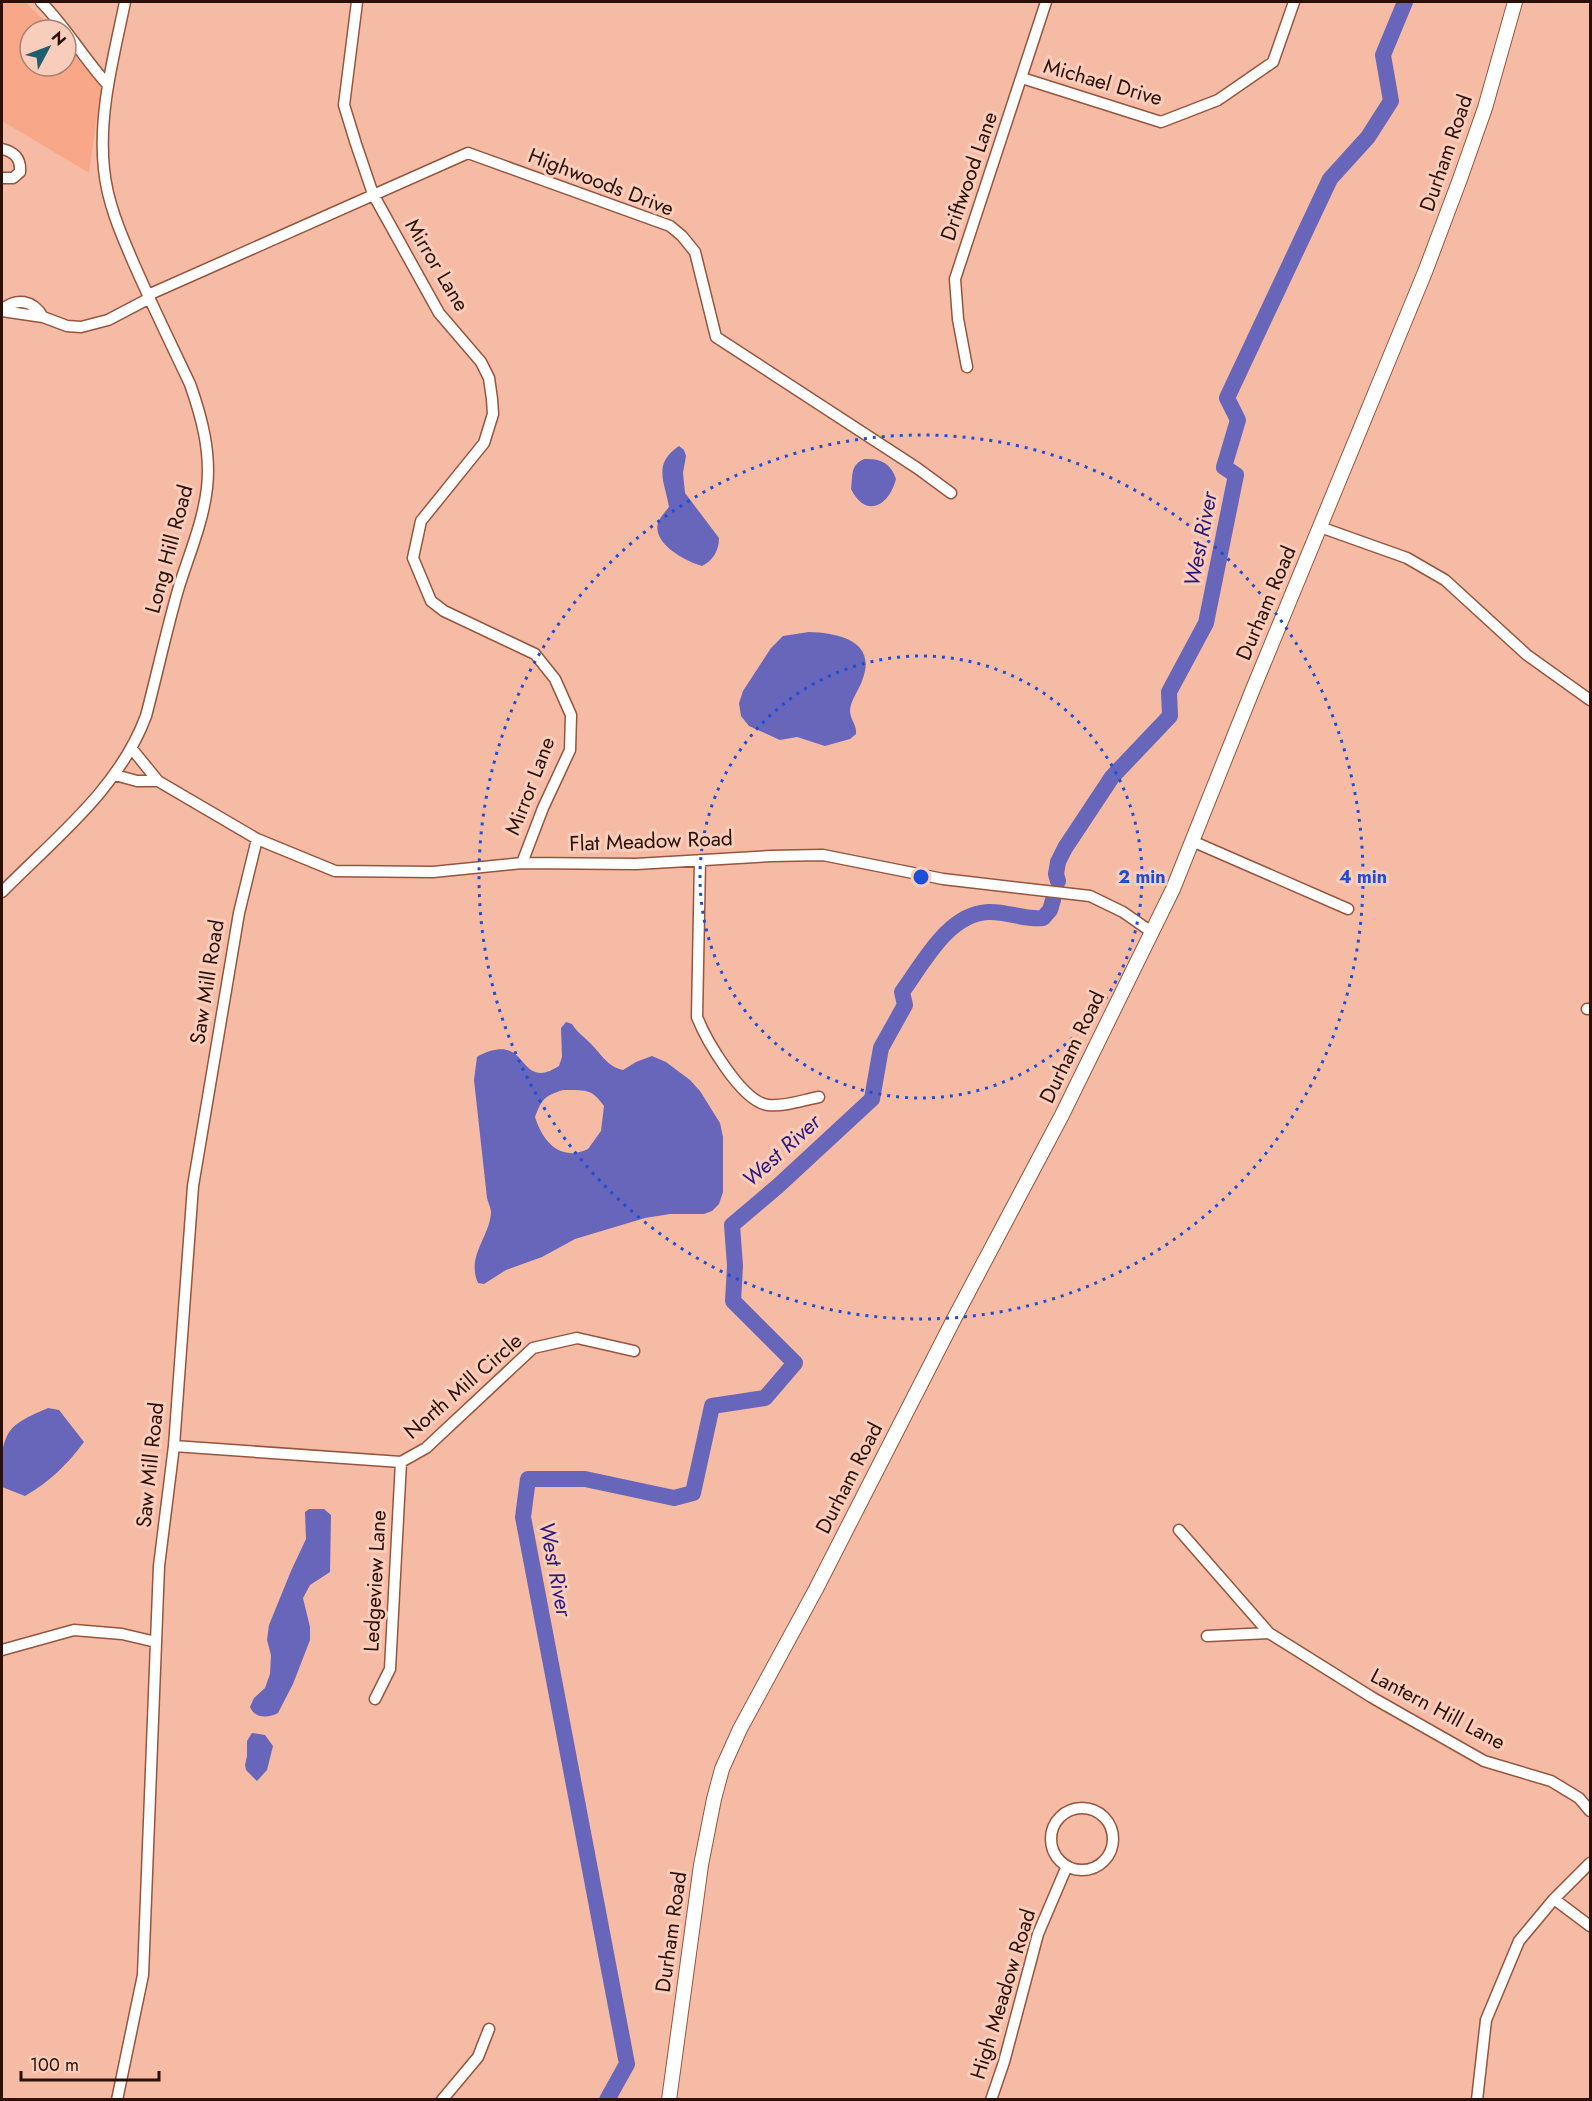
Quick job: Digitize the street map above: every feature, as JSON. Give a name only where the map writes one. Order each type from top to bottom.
[{"type":"main road","name":"Durham Road","points":[[669,2100],[701,1865],[722,1769],[740,1730],[816,1589],[954,1319],[1062,1115],[1153,933],[1425,272],[1485,108],[1515,2]]},
{"type":"street","points":[[41,2],[69,33],[108,85]]},
{"type":"street","name":"Long Hill Road","points":[[2,892],[87,808],[115,775],[132,749],[146,716],[169,622],[201,519],[207,489],[208,472],[204,427],[199,409],[190,384],[120,231],[107,188],[103,139],[108,85],[125,2]]},
{"type":"street","name":"Mirror Lane","points":[[357,2],[344,105],[373,194],[439,313],[481,362],[489,378],[492,399],[493,414],[484,443],[421,521],[413,558],[431,601],[444,611],[535,654],[555,679],[572,715],[570,750],[543,808],[522,863]]},
{"type":"street","name":"Driftwood Lane","points":[[967,367],[958,319],[955,279],[1046,2]]},
{"type":"street","name":"Michael Drive","points":[[1022,78],[1161,122],[1218,100],[1273,62],[1294,2]]},
{"type":"street","points":[[2,149],[16,155],[21,163],[20,172],[13,178],[2,178]]},
{"type":"street","name":"Highwoods Drive","points":[[2,311],[43,316],[68,326],[81,327],[108,320],[149,297],[468,153],[670,226],[695,252],[716,337],[917,468],[951,493]]},
{"type":"street","points":[[1320,527],[1407,558],[1445,580],[1527,655],[1590,700]]},
{"type":"street","name":"Flat Meadow Road","points":[[132,749],[158,781],[257,839],[335,871],[433,872],[522,863],[636,864],[823,855],[943,879],[1090,896],[1123,912],[1153,933]]},
{"type":"street","name":"Flat Meadow Road","points":[[115,775],[137,781],[158,781]]},
{"type":"street","name":"Saw Mill Road","points":[[117,2100],[143,1975],[159,1566],[174,1446],[193,1186],[238,913],[257,839]]},
{"type":"street","points":[[1192,841],[1348,909]]},
{"type":"street","points":[[700,860],[697,1017],[703,1031],[735,1078],[757,1102],[770,1106],[819,1097]]},
{"type":"street","name":"North Mill Circle","points":[[174,1446],[401,1462],[426,1448],[533,1348],[578,1338],[634,1352]]},
{"type":"street","name":"Ledgeview Lane","points":[[375,1699],[390,1669],[401,1462]]},
{"type":"street","name":"Lantern Hill Lane","points":[[1179,1530],[1269,1633],[1373,1698],[1484,1761],[1551,1781],[1579,1798],[1590,1811]]},
{"type":"street","points":[[2,1650],[75,1630],[122,1634],[156,1642]]},
{"type":"street","points":[[1207,1636],[1269,1633]]},
{"type":"street","points":[[1075,1809],[1087,1809],[1099,1814],[1107,1822],[1112,1834],[1113,1841],[1109,1854],[1100,1864],[1087,1869],[1074,1869],[1068,1866],[1058,1858],[1052,1847],[1051,1835],[1055,1823],[1064,1814],[1075,1809]]},
{"type":"street","points":[[1477,2100],[1486,2020],[1519,1941],[1554,1899],[1590,1863]]},
{"type":"street","name":"High Meadow Road","points":[[991,2100],[1004,2062],[1038,1934],[1068,1866]]},
{"type":"street","points":[[1554,1899],[1590,1926]]},
{"type":"street","points":[[442,2100],[478,2057],[489,2029]]},
{"type":"shaded area","points":[[2,2],[25,2],[42,18],[18,18],[18,78],[78,78],[78,53],[106,80],[99,101],[89,173],[2,121]]},
{"type":"shaded area","points":[[679,446],[684,450],[686,456],[683,473],[685,493],[719,538],[715,555],[702,566],[672,551],[660,538],[658,531],[658,523],[669,507],[663,481],[663,467],[665,460]]},
{"type":"shaded area","points":[[864,459],[875,459],[888,465],[896,479],[888,496],[876,505],[863,504],[851,489],[854,468]]},
{"type":"shaded area","points":[[809,632],[843,637],[860,648],[865,657],[866,667],[862,681],[850,707],[856,734],[850,739],[825,746],[797,737],[780,740],[749,726],[741,716],[739,703],[743,691],[771,648],[783,636]]},
{"type":"shaded area","points":[[566,1022],[572,1024],[612,1066],[623,1070],[652,1056],[666,1062],[690,1080],[700,1091],[720,1123],[723,1137],[723,1192],[719,1204],[712,1211],[704,1214],[670,1214],[645,1218],[575,1239],[542,1257],[506,1270],[484,1284],[478,1283],[475,1264],[491,1212],[487,1198],[474,1080],[477,1057],[490,1051],[509,1050],[528,1068],[541,1073],[548,1072],[559,1066],[562,1057],[561,1028]],"holes":[[[563,1090],[586,1091],[595,1096],[604,1106],[601,1131],[588,1149],[575,1153],[563,1152],[547,1141],[535,1117],[542,1102],[548,1096]]]},
{"type":"shaded area","points":[[48,1408],[59,1410],[84,1442],[57,1472],[25,1496],[2,1487],[2,1453],[8,1434],[20,1422]]},
{"type":"shaded area","points":[[309,1509],[324,1509],[331,1515],[330,1572],[310,1585],[303,1598],[310,1627],[310,1640],[293,1684],[278,1713],[271,1716],[255,1714],[250,1707],[254,1698],[265,1688],[270,1674],[271,1655],[267,1640],[269,1625],[306,1539],[305,1512]]},
{"type":"shaded area","points":[[252,1733],[265,1735],[273,1746],[267,1770],[257,1781],[246,1770],[245,1765],[247,1741]]},
{"type":"waterway","name":"West River","points":[[1058,881],[1056,874],[1058,862],[1065,848],[1112,777],[1170,716],[1169,692],[1206,623],[1236,475],[1224,467],[1238,420],[1227,398],[1330,179],[1368,137],[1391,101],[1383,55],[1405,2]]},
{"type":"waterway","name":"West River","points":[[607,2100],[627,2064],[523,1517],[528,1479],[585,1479],[674,1498],[693,1493],[712,1406],[765,1398],[795,1363],[733,1301],[735,1266],[732,1225],[872,1099],[881,1048],[905,1005],[902,992],[928,954],[949,930],[961,921],[988,912],[1043,918],[1050,910],[1053,900]]}]
